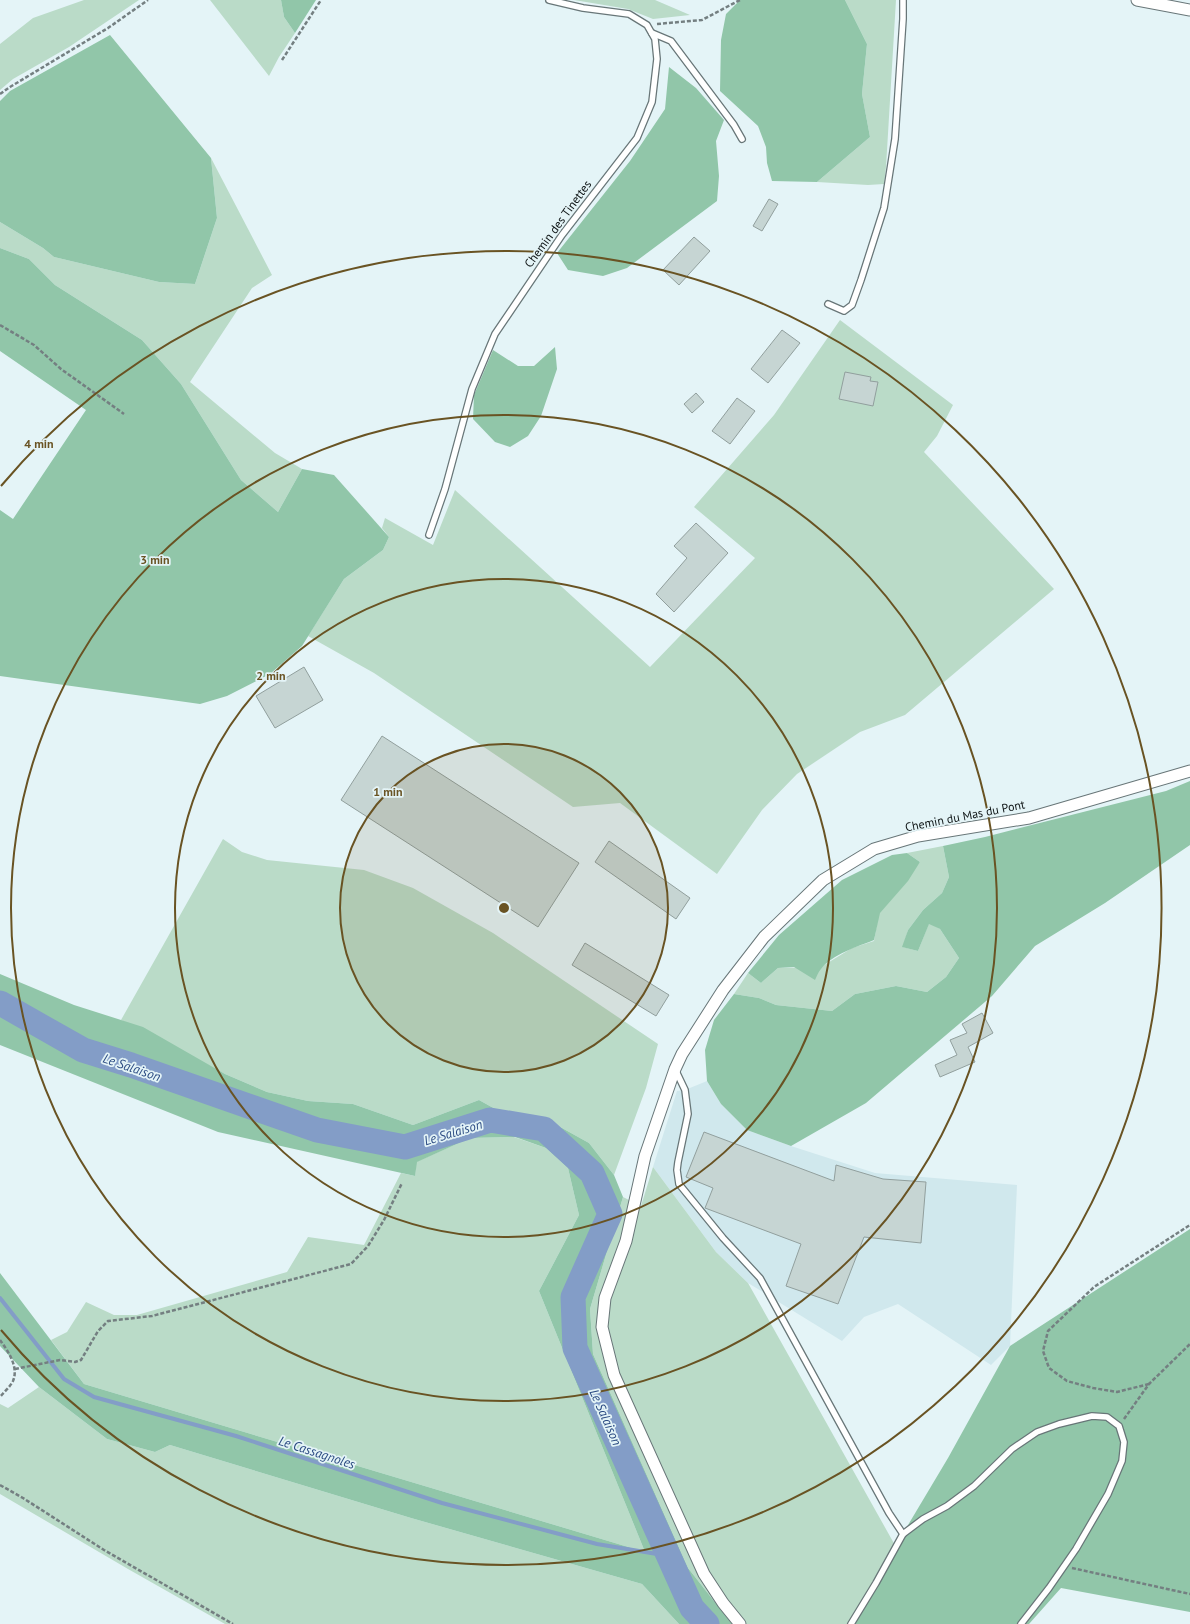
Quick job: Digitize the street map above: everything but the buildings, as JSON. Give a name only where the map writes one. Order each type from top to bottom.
[{"type":"street","points":[[1137,0],[1190,10]]},
{"type":"street","name":"Chemin du Mas du Pont","points":[[740,1624],[704,1574],[614,1375],[602,1327],[605,1298],[626,1241],[645,1156],[675,1069],[682,1054],[723,990],[764,937],[823,880],[874,849],[918,836],[1029,818],[1190,771]]},
{"type":"lane","name":"Chemin des Tinettes","points":[[428,535],[444,489],[472,389],[496,334],[562,234],[637,138],[652,102],[657,59],[655,39],[647,25],[629,14],[583,8],[549,0]]},
{"type":"lane","points":[[828,304],[844,311],[852,305],[884,208],[895,139],[903,0]]},
{"type":"lane","points":[[652,33],[672,41],[734,125],[742,139]]},
{"type":"lane","points":[[675,1069],[685,1090],[688,1114],[678,1162],[677,1170],[679,1184],[723,1238],[760,1278],[885,1507],[903,1534]]},
{"type":"lane","points":[[851,1624],[895,1552],[903,1534],[923,1519],[947,1506],[974,1486],[1012,1449],[1037,1432],[1059,1424],[1092,1416],[1107,1417],[1120,1426],[1124,1442],[1122,1461],[1108,1494],[1076,1549],[1021,1624]]},
{"type":"path","points":[[0,94],[108,28],[148,0]]},
{"type":"path","points":[[282,60],[321,0]]},
{"type":"path","points":[[647,25],[702,20],[740,0]]},
{"type":"path","points":[[0,325],[34,345],[61,369],[124,414]]},
{"type":"path","points":[[15,1369],[60,1360],[75,1362],[81,1360],[98,1331],[108,1321],[152,1316],[351,1264],[368,1246],[384,1220],[402,1183]]},
{"type":"path","points":[[1149,1384],[1117,1392],[1093,1388],[1067,1381],[1049,1368],[1043,1351],[1048,1331],[1094,1287],[1190,1225]]},
{"type":"path","points":[[0,1340],[6,1348],[15,1369],[12,1382],[0,1397]]},
{"type":"path","points":[[1120,1426],[1149,1384],[1190,1344]]},
{"type":"path","points":[[0,1485],[104,1550],[233,1624]]},
{"type":"path","points":[[1064,1566],[1190,1594]]},
{"type":"shaded area","points":[[707,1081],[721,1104],[747,1130],[791,1146],[875,1173],[1017,1185],[1010,1346],[991,1365],[898,1304],[864,1317],[842,1341],[748,1283],[716,1252],[653,1167],[677,1091],[685,1090]]},
{"type":"green space","points":[[84,0],[139,0],[69,47],[13,79],[0,90],[0,44],[33,18]]},
{"type":"green space","points":[[210,0],[281,0],[284,17],[295,33],[279,57],[269,76]]},
{"type":"green space","points":[[281,0],[316,0],[295,33],[284,17]]},
{"type":"green space","points":[[574,0],[655,0],[690,15],[653,19],[628,9]]},
{"type":"green space","points":[[740,0],[845,0],[867,44],[862,94],[870,137],[817,182],[772,181],[767,163],[766,147],[758,126],[720,91],[721,40],[726,14]]},
{"type":"green space","points":[[845,0],[896,0],[884,184],[868,185],[817,182],[870,137],[862,94],[867,44]]},
{"type":"green space","points":[[110,35],[211,158],[217,218],[195,284],[159,282],[54,257],[43,248],[0,222],[0,101],[10,91]]},
{"type":"green space","points":[[669,67],[696,88],[724,120],[716,141],[719,176],[717,201],[627,268],[603,276],[568,270],[557,253],[630,161],[665,109]]},
{"type":"green space","points":[[211,158],[272,275],[252,288],[190,382],[275,453],[302,469],[278,512],[241,480],[181,384],[142,340],[55,285],[29,259],[0,248],[0,222],[43,248],[54,257],[159,282],[195,284],[217,218]]},
{"type":"green space","points":[[0,248],[29,259],[55,285],[142,340],[181,384],[241,480],[278,512],[302,469],[334,475],[389,537],[383,550],[344,579],[302,646],[270,674],[227,696],[200,704],[0,676],[0,510],[13,519],[86,410],[0,351]]},
{"type":"green space","points":[[840,320],[953,405],[937,436],[924,452],[1054,589],[905,715],[860,732],[797,774],[762,810],[717,874],[620,803],[573,807],[374,673],[308,636],[344,579],[383,550],[389,537],[382,528],[385,518],[433,545],[455,490],[650,667],[755,558],[694,507],[774,415]]},
{"type":"green space","points":[[555,347],[557,369],[541,416],[528,436],[510,447],[495,442],[473,419],[474,395],[493,350],[518,366],[534,366]]},
{"type":"green space","points":[[1190,781],[1190,845],[1105,903],[1035,946],[992,996],[866,1103],[791,1146],[747,1130],[721,1104],[707,1081],[705,1050],[714,1020],[734,994],[759,998],[776,1005],[832,1011],[855,994],[896,986],[927,992],[946,977],[959,958],[940,929],[929,924],[918,951],[902,947],[908,930],[923,910],[942,893],[949,877],[943,846],[985,837],[1166,791]]},
{"type":"green space","points":[[223,839],[242,852],[267,860],[364,870],[413,888],[493,933],[658,1044],[646,1088],[614,1175],[589,1143],[562,1128],[497,1110],[479,1100],[413,1125],[353,1104],[308,1101],[267,1092],[225,1074],[121,1020]]},
{"type":"green space","points":[[943,846],[949,877],[942,893],[923,910],[908,930],[903,947],[918,951],[929,923],[940,929],[959,958],[946,977],[927,992],[896,986],[855,994],[832,1011],[776,1005],[759,998],[734,994],[748,973],[761,983],[778,968],[821,967],[852,948],[874,941],[879,913],[920,862],[907,853]]},
{"type":"green space","points":[[907,853],[920,862],[908,881],[880,913],[874,940],[831,959],[820,970],[815,980],[794,967],[778,968],[761,983],[748,973],[779,935],[842,880],[892,855]]},
{"type":"green space","points":[[0,974],[74,1005],[143,1027],[225,1074],[267,1092],[308,1101],[353,1104],[413,1125],[479,1100],[497,1110],[562,1128],[589,1143],[614,1175],[623,1197],[590,1309],[593,1354],[688,1568],[732,1624],[679,1624],[642,1584],[411,1518],[170,1445],[155,1452],[107,1439],[39,1387],[0,1346],[0,1273],[84,1384],[645,1552],[539,1291],[579,1215],[568,1168],[546,1148],[515,1137],[470,1138],[417,1162],[415,1176],[218,1132],[0,1045]]},
{"type":"green space","points":[[514,1137],[546,1148],[568,1168],[579,1215],[539,1291],[645,1552],[84,1384],[51,1340],[67,1332],[86,1302],[114,1315],[137,1315],[287,1272],[308,1237],[364,1245],[401,1173],[415,1176],[416,1162],[470,1138]]},
{"type":"green space","points":[[653,1167],[716,1252],[748,1283],[896,1547],[849,1624],[732,1624],[688,1568],[593,1354],[590,1309],[623,1197],[641,1206]]},
{"type":"green space","points":[[1190,1229],[1190,1612],[1061,1588],[1029,1624],[849,1624],[948,1458],[1010,1346]]},
{"type":"green space","points":[[39,1387],[107,1439],[155,1452],[170,1445],[411,1518],[642,1584],[679,1624],[225,1624],[0,1494],[0,1404],[8,1408]]},
{"type":"waterway","name":"Le Salaison","points":[[0,1003],[83,1050],[131,1065],[317,1130],[405,1147],[490,1120],[544,1129],[592,1173],[610,1214],[573,1297],[575,1348],[692,1608],[707,1624]]},
{"type":"waterway","name":"Le Cassagnoles","points":[[0,1298],[64,1379],[94,1397],[236,1436],[442,1503],[597,1544],[669,1556]]}]
